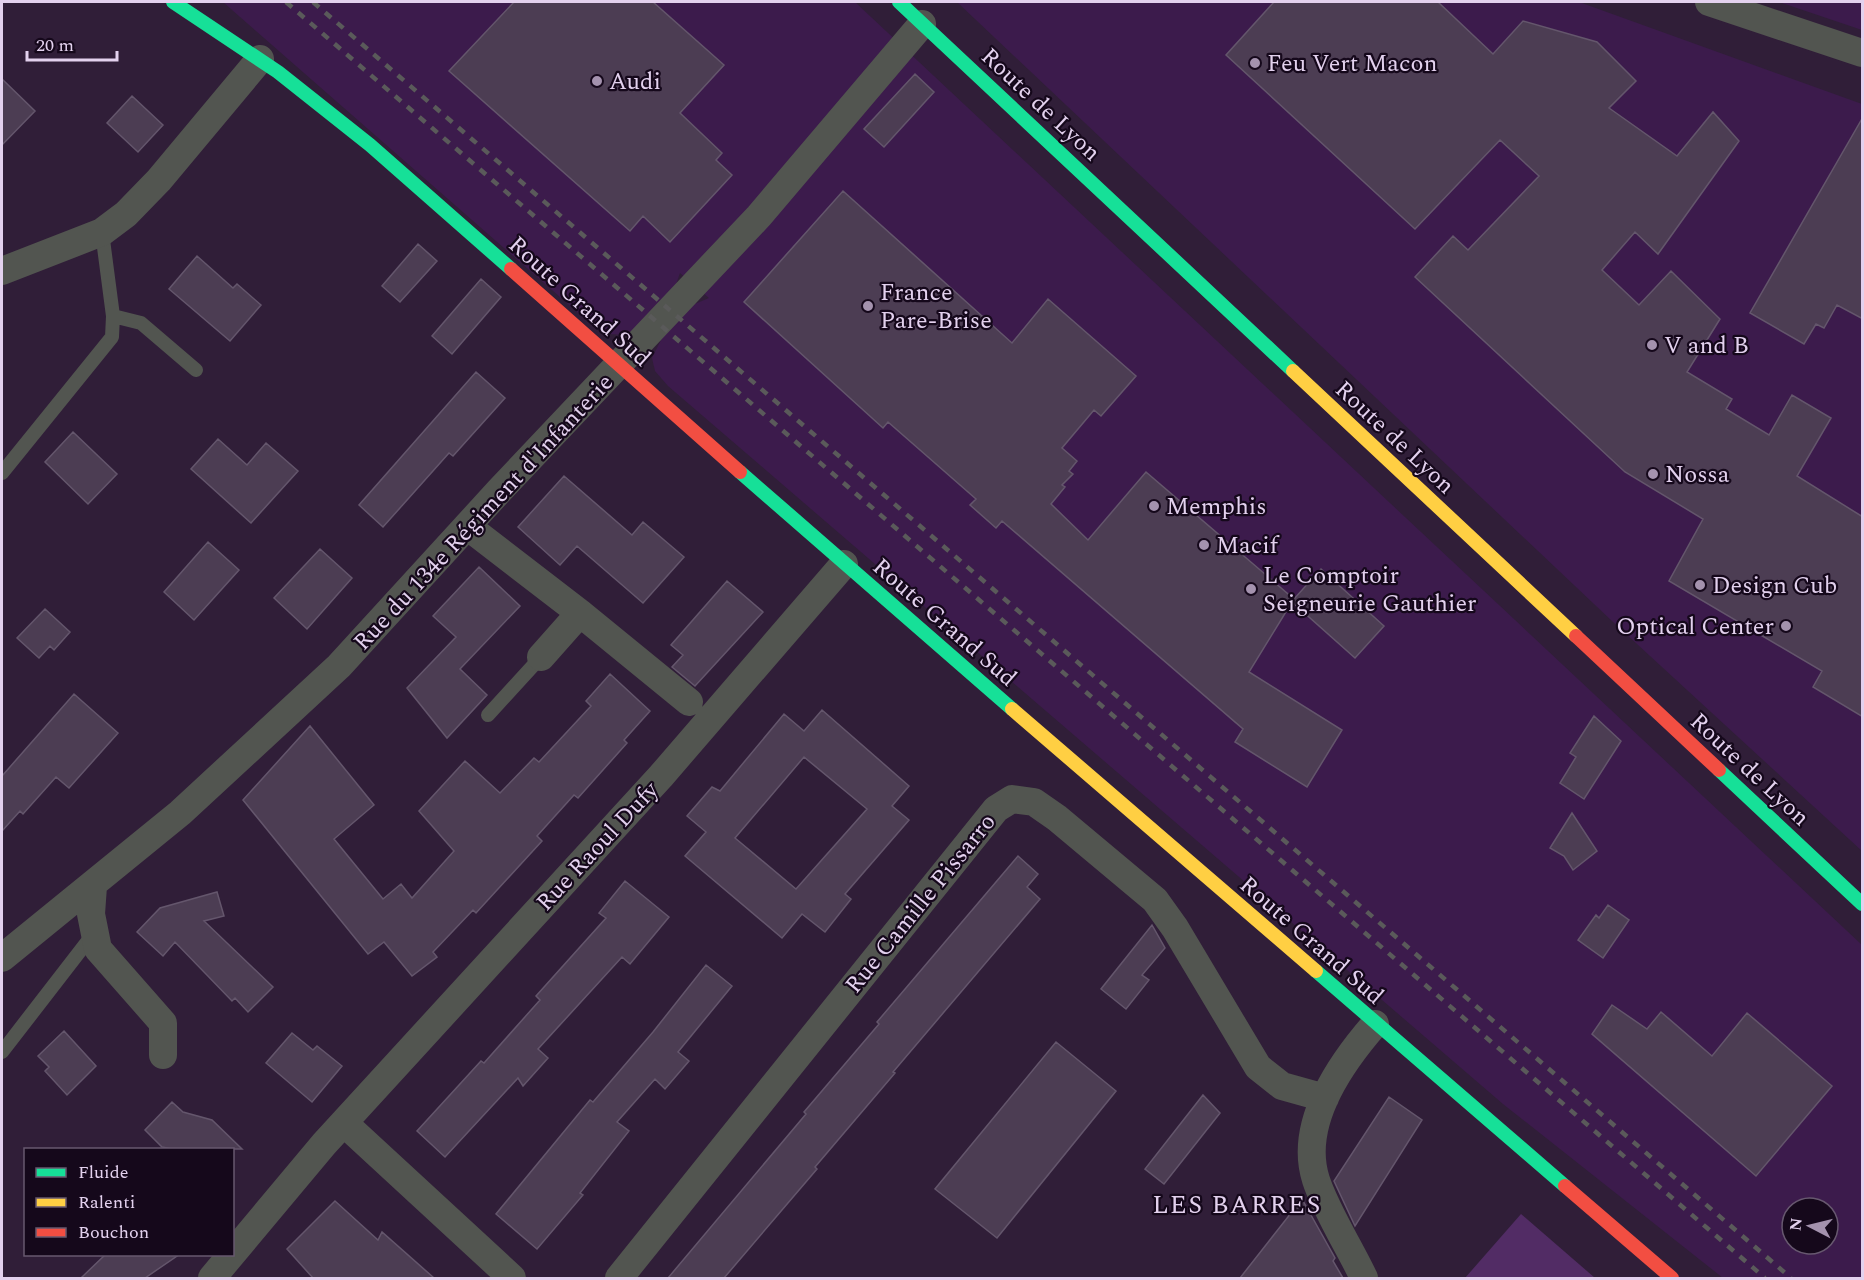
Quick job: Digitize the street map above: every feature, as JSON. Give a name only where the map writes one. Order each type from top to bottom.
[{"type":"main road","name":"Route Grand Sud","points":[[167,2],[178,5],[260,59],[370,145],[844,564],[1672,1278]]},
{"type":"main road","name":"Route de Lyon","points":[[899,2],[1863,904]]},
{"type":"street","points":[[1710,2],[1863,53]]},
{"type":"street","name":"Rue du 134e Régiment d'Infanterie","points":[[2,958],[180,813],[339,666],[467,526],[759,216],[922,24]]},
{"type":"street","points":[[2,271],[102,232],[126,214],[159,180],[260,59]]},
{"type":"street","points":[[467,526],[580,613],[689,702]]},
{"type":"street","name":"Rue Raoul Dufy","points":[[234,1252],[344,1123],[661,776],[844,564]]},
{"type":"street","points":[[541,657],[580,613]]},
{"type":"street","name":"Rue Camille Pissarro","points":[[619,1278],[996,809],[1012,800],[1034,802],[1057,818],[1155,900],[1257,1067],[1282,1086],[1325,1098]]},
{"type":"street","points":[[93,886],[91,914],[98,949],[163,1023],[163,1055]]},
{"type":"street","points":[[1364,1278],[1316,1179],[1312,1134],[1325,1098],[1357,1044],[1375,1024]]},
{"type":"street","points":[[344,1123],[512,1278]]},
{"type":"street","name":"Rue Raoul Dufy","points":[[212,1278],[230,1256]]},
{"type":"lane","points":[[2,473],[112,337],[113,316],[102,232]]},
{"type":"lane","points":[[113,316],[141,323],[196,370]]},
{"type":"lane","points":[[488,715],[541,657]]},
{"type":"lane","points":[[2,1052],[95,933]]},
{"type":"shaded area","points":[[223,2],[855,2],[1862,945],[1862,1278],[1723,1278],[1503,1104],[668,386],[655,371],[652,358],[663,336],[647,323],[624,335],[609,334],[592,325]],"holes":[[[680,273],[709,298],[690,306],[673,293]]]},
{"type":"shaded area","points":[[957,2],[1579,2],[1862,104],[1862,851],[1612,621]]},
{"type":"shaded area","points":[[1779,2],[1862,2],[1862,30]]},
{"type":"shaded area","points":[[1521,1214],[1595,1278],[1465,1278]]},
{"type":"building","points":[[514,2],[653,2],[724,65],[680,113],[722,153],[716,160],[732,175],[670,242],[643,216],[630,231],[449,71]]},
{"type":"building","points":[[1274,2],[1438,2],[1493,54],[1523,21],[1597,42],[1636,81],[1609,108],[1677,156],[1713,112],[1739,141],[1658,254],[1635,232],[1602,270],[1639,305],[1671,271],[1720,319],[1687,372],[1732,399],[1726,409],[1769,435],[1792,395],[1831,418],[1797,476],[1863,517],[1863,717],[1813,687],[1822,671],[1669,581],[1703,519],[1625,472],[1415,277],[1453,236],[1468,250],[1539,176],[1500,140],[1415,229],[1226,55]]},
{"type":"building","points":[[915,74],[934,92],[884,147],[864,129]]},
{"type":"building","points":[[2,79],[35,111],[2,145]]},
{"type":"building","points":[[132,96],[163,125],[138,152],[107,123]]},
{"type":"building","points":[[1863,117],[1863,319],[1837,305],[1824,328],[1816,324],[1804,344],[1750,313]]},
{"type":"building","points":[[843,191],[1012,343],[1048,299],[1136,376],[1101,416],[1094,410],[1062,448],[1077,461],[1069,471],[1073,474],[1062,485],[1065,487],[1051,504],[1088,540],[1146,472],[1294,599],[1321,569],[1384,626],[1355,658],[1292,602],[1249,672],[1342,730],[1307,787],[1235,742],[1243,729],[1002,521],[996,528],[970,505],[976,499],[888,422],[883,428],[744,302]]},
{"type":"building","points":[[418,244],[437,261],[400,302],[382,286]]},
{"type":"building","points":[[197,256],[233,288],[237,284],[261,305],[230,341],[169,289]]},
{"type":"building","points":[[481,279],[501,297],[452,354],[432,336]]},
{"type":"building","points":[[476,372],[505,398],[453,456],[449,453],[383,527],[359,505]]},
{"type":"building","points":[[73,432],[117,474],[88,504],[45,462]]},
{"type":"building","points":[[218,439],[247,465],[266,443],[298,471],[251,523],[191,469]]},
{"type":"building","points":[[564,476],[632,535],[643,522],[684,557],[643,603],[577,546],[560,565],[518,527]]},
{"type":"building","points":[[208,542],[239,570],[194,620],[164,592]]},
{"type":"building","points":[[320,549],[352,578],[307,629],[274,598]]},
{"type":"building","points":[[479,567],[520,606],[460,669],[487,695],[447,738],[407,688],[456,637],[433,616]]},
{"type":"building","points":[[727,581],[763,612],[695,686],[672,667],[683,655],[671,645]]},
{"type":"building","points":[[45,609],[70,632],[54,650],[50,646],[39,658],[17,638]]},
{"type":"building","points":[[610,674],[650,711],[624,740],[627,743],[578,798],[574,795],[537,836],[542,841],[476,913],[473,910],[433,952],[437,957],[412,976],[384,942],[368,954],[243,800],[310,726],[374,805],[334,839],[383,899],[401,884],[412,898],[454,851],[419,811],[465,761],[500,793],[534,758],[539,762],[591,706],[586,701]]},
{"type":"building","points":[[74,694],[118,733],[69,788],[56,777],[23,814],[20,811],[2,831],[2,776]]},
{"type":"building","points":[[822,710],[909,786],[892,806],[909,820],[845,894],[851,899],[825,932],[802,914],[782,938],[685,856],[706,832],[687,816],[712,787],[720,791],[784,714],[804,731]],"holes":[[[804,757],[867,809],[796,889],[735,838]]]},
{"type":"building","points":[[1594,716],[1621,741],[1584,799],[1560,783],[1576,757],[1570,753]]},
{"type":"building","points":[[1572,813],[1597,851],[1573,870],[1564,856],[1550,848]]},
{"type":"building","points":[[1018,856],[1038,874],[1027,887],[1040,899],[893,1072],[895,1073],[815,1167],[817,1169],[724,1278],[668,1278],[806,1114],[804,1112],[879,1024],[877,1022]]},
{"type":"building","points":[[625,881],[669,917],[630,964],[622,957],[538,1049],[548,1058],[523,1086],[518,1078],[445,1157],[417,1131],[481,1061],[484,1063],[540,1000],[536,996],[606,918],[599,913]]},
{"type":"building","points":[[217,892],[224,916],[204,921],[273,987],[248,1012],[235,998],[232,1001],[175,942],[163,956],[137,932],[160,908]]},
{"type":"building","points":[[1608,905],[1629,920],[1603,958],[1578,940],[1596,915],[1599,918]]},
{"type":"building","points":[[1152,925],[1165,948],[1142,975],[1149,980],[1126,1009],[1101,989]]},
{"type":"building","points":[[706,965],[732,986],[678,1052],[689,1061],[665,1089],[655,1079],[617,1122],[629,1131],[580,1193],[583,1195],[537,1249],[496,1214],[590,1100],[593,1102],[653,1032]]},
{"type":"building","points":[[1612,1005],[1647,1029],[1661,1012],[1712,1056],[1747,1013],[1832,1086],[1756,1176],[1592,1034]]},
{"type":"building","points":[[64,1031],[96,1066],[67,1095],[45,1071],[49,1067],[38,1056]]},
{"type":"building","points":[[292,1033],[313,1050],[317,1046],[342,1066],[312,1102],[266,1063]]},
{"type":"building","points":[[1056,1042],[1116,1091],[997,1238],[935,1189]]},
{"type":"building","points":[[1203,1095],[1220,1113],[1164,1184],[1145,1169]]},
{"type":"building","points":[[1389,1097],[1422,1120],[1355,1226],[1334,1181]]},
{"type":"building","points":[[172,1102],[183,1112],[212,1120],[242,1149],[167,1148],[162,1147],[145,1130]]},
{"type":"building","points":[[1302,1199],[1335,1258],[1333,1261],[1343,1278],[1240,1278]]},
{"type":"building","points":[[335,1201],[378,1240],[382,1232],[434,1278],[313,1278],[287,1249]]},
{"type":"building","points":[[104,1256],[177,1256],[145,1278],[81,1278]]},
{"type":"railway","points":[[286,2],[1765,1278]]},
{"type":"railway","points":[[313,2],[1791,1278]]},
{"type":"traffic: fast","points":[[173,2],[278,72],[370,145],[511,269]]},
{"type":"traffic: fast","points":[[899,2],[1293,371]]},
{"type":"traffic: fast","points":[[740,472],[1012,709]]},
{"type":"traffic: fast","points":[[1719,770],[1862,904]]},
{"type":"traffic: fast","points":[[1316,971],[1565,1186]]},
{"type":"traffic: slow","points":[[1293,371],[1576,636]]},
{"type":"traffic: slow","points":[[1012,709],[1316,971]]},
{"type":"traffic: jam","points":[[511,269],[740,472]]},
{"type":"traffic: jam","points":[[1576,636],[1719,770]]},
{"type":"traffic: jam","points":[[1565,1186],[1672,1278]]},
{"type":"place","name":"Feu Vert Macon","points":[[1255,63]]},
{"type":"place","name":"Audi","points":[[597,81]]},
{"type":"place","name":"France Pare-Brise","points":[[868,306]]},
{"type":"place","name":"V and B","points":[[1652,345]]},
{"type":"place","name":"Nossa","points":[[1653,474]]},
{"type":"place","name":"Memphis","points":[[1154,506]]},
{"type":"place","name":"Macif","points":[[1204,545]]},
{"type":"place","name":"Design Cub","points":[[1700,585]]},
{"type":"place","name":"Le Comptoir Seigneurie Gauthier","points":[[1251,589]]},
{"type":"place","name":"Optical Center","points":[[1786,626]]},
{"type":"district","name":"LES BARRES","points":[[1237,1204]]}]
